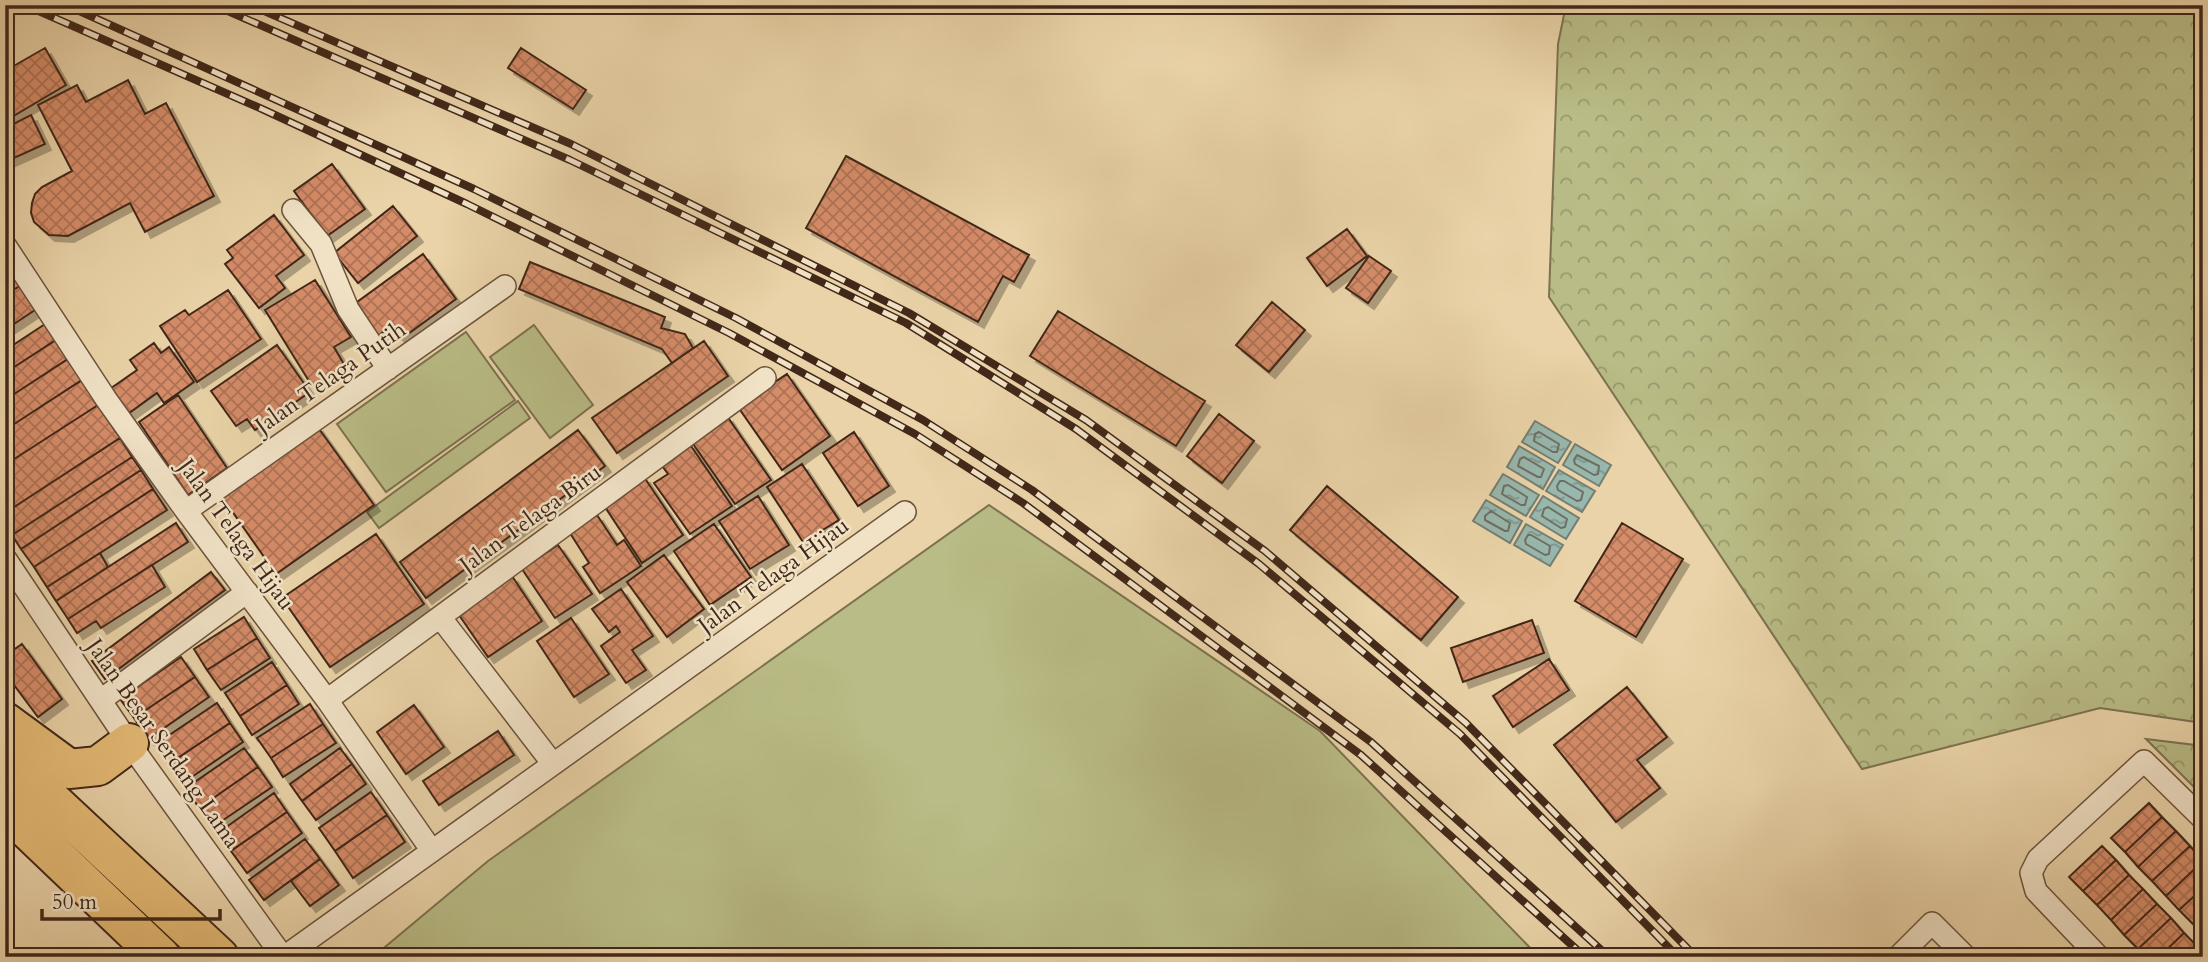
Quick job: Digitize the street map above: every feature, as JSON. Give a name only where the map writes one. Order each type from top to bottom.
[{"type":"highway","points":[[5,722],[69,769],[98,766],[129,743]]},
{"type":"highway","points":[[5,757],[219,957]]},
{"type":"highway","points":[[5,807],[161,957]]},
{"type":"street","points":[[293,210],[321,244],[348,309],[388,369]]},
{"type":"street","name":"Jalan Telaga Hijau","points":[[5,245],[106,398],[186,511],[327,700],[432,850]]},
{"type":"street","name":"Jalan Telaga Putih","points":[[186,511],[505,286]]},
{"type":"street","name":"Jalan Telaga Biru","points":[[327,700],[765,378]]},
{"type":"street","name":"Jalan Telaga Hijau","points":[[283,957],[905,512]]},
{"type":"street","name":"Jalan Besar Serdang Lama","points":[[5,558],[129,743],[283,957]]},
{"type":"street","points":[[102,700],[247,593]]},
{"type":"street","points":[[440,617],[553,764]]},
{"type":"street","points":[[2099,957],[2036,891],[2031,873],[2038,859],[2144,761],[2203,819]]},
{"type":"street","points":[[1898,957],[1933,923],[1966,957]]},
{"type":"green space","points":[[1566,5],[2203,5],[2203,723],[2100,708],[1862,769],[1549,297],[1558,44]]},
{"type":"green space","points":[[534,325],[593,405],[550,438],[490,357]]},
{"type":"green space","points":[[466,332],[515,400],[386,492],[337,424]]},
{"type":"green space","points":[[518,401],[530,418],[379,528],[367,512]]},
{"type":"green space","points":[[989,505],[1320,731],[1539,957],[373,957],[488,861]]},
{"type":"green space","points":[[2146,739],[2203,746],[2203,796]]},
{"type":"water","points":[[1535,421],[1571,442],[1558,463],[1522,442]]},
{"type":"water","points":[[1575,444],[1611,465],[1599,486],[1563,465]]},
{"type":"water","points":[[1519,446],[1555,467],[1543,489],[1507,467]]},
{"type":"water","points":[[1559,470],[1595,491],[1582,512],[1546,491]]},
{"type":"water","points":[[1503,474],[1539,495],[1526,516],[1490,495]]},
{"type":"water","points":[[1543,496],[1579,518],[1566,539],[1530,517]]},
{"type":"water","points":[[1486,500],[1522,521],[1510,543],[1473,521]]},
{"type":"water","points":[[1526,524],[1563,545],[1550,566],[1514,545]]},
{"type":"building","points":[[45,48],[66,85],[5,121],[5,71]]},
{"type":"building","points":[[521,48],[586,90],[573,109],[508,68]]},
{"type":"building","points":[[128,80],[145,114],[166,103],[214,196],[145,232],[130,203],[68,236],[49,235],[34,222],[31,213],[35,194],[42,187],[72,171],[38,105],[77,85],[86,102]]},
{"type":"building","points":[[31,115],[45,144],[5,162],[5,128]]},
{"type":"building","points":[[846,156],[1029,255],[1014,282],[1003,276],[978,322],[806,228]]},
{"type":"building","points":[[332,164],[365,209],[327,236],[294,191]]},
{"type":"building","points":[[393,206],[417,236],[358,283],[334,253]]},
{"type":"building","points":[[274,215],[304,255],[276,276],[285,288],[259,308],[225,264],[233,258],[227,250]]},
{"type":"building","points":[[1347,229],[1367,256],[1327,286],[1307,258]]},
{"type":"building","points":[[423,254],[456,299],[401,339],[391,326],[377,337],[353,305]]},
{"type":"building","points":[[1369,256],[1391,271],[1368,303],[1346,288]]},
{"type":"building","points":[[5,257],[23,284],[5,295]]},
{"type":"building","points":[[530,262],[665,317],[661,328],[685,334],[693,348],[672,363],[662,349],[519,289]]},
{"type":"building","points":[[315,280],[351,337],[334,347],[345,366],[312,386],[265,310]]},
{"type":"building","points":[[23,284],[38,308],[5,330],[5,295]]},
{"type":"building","points":[[228,290],[261,339],[197,382],[160,326],[185,310],[189,315]]},
{"type":"building","points":[[1272,302],[1305,330],[1269,372],[1236,345]]},
{"type":"building","points":[[1058,311],[1205,401],[1176,446],[1030,356]]},
{"type":"building","points":[[45,324],[56,340],[5,373],[5,346],[7,349]]},
{"type":"building","points":[[56,340],[68,359],[5,400],[5,373]]},
{"type":"building","points":[[704,341],[728,376],[617,453],[592,418]]},
{"type":"building","points":[[154,343],[161,353],[169,347],[194,382],[164,403],[157,393],[125,416],[107,391],[137,370],[130,360]]},
{"type":"building","points":[[277,345],[310,392],[255,430],[247,419],[236,426],[211,391]]},
{"type":"building","points":[[68,359],[82,380],[5,430],[5,400]]},
{"type":"building","points":[[787,374],[830,436],[782,470],[738,407]]},
{"type":"building","points":[[82,380],[98,405],[5,465],[5,430]]},
{"type":"building","points":[[178,395],[227,468],[188,495],[139,422]]},
{"type":"building","points":[[98,405],[120,438],[5,513],[5,465]]},
{"type":"building","points":[[1219,414],[1254,441],[1222,483],[1187,456]]},
{"type":"building","points":[[727,416],[771,480],[735,504],[691,441]]},
{"type":"building","points":[[317,426],[374,505],[276,574],[220,494]]},
{"type":"building","points":[[578,430],[605,466],[426,598],[400,562]]},
{"type":"building","points":[[854,432],[889,486],[858,506],[823,453]]},
{"type":"building","points":[[120,438],[132,457],[12,535],[5,524],[5,513]]},
{"type":"building","points":[[689,443],[732,506],[690,534],[654,483],[668,474],[660,463]]},
{"type":"building","points":[[132,457],[141,470],[21,549],[12,535]]},
{"type":"building","points":[[802,464],[839,520],[803,542],[767,487]]},
{"type":"building","points":[[141,470],[153,489],[34,567],[21,549]]},
{"type":"building","points":[[644,477],[683,535],[642,563],[603,504]]},
{"type":"building","points":[[1327,486],[1458,597],[1421,640],[1290,530]]},
{"type":"building","points":[[153,489],[167,510],[47,587],[34,567]]},
{"type":"building","points":[[758,496],[789,545],[750,569],[719,521]]},
{"type":"building","points":[[597,515],[617,545],[624,540],[641,566],[600,593],[583,567],[589,563],[570,533]]},
{"type":"building","points":[[176,523],[188,542],[68,619],[56,601]]},
{"type":"building","points":[[1622,523],[1683,559],[1636,637],[1575,601]]},
{"type":"building","points":[[714,524],[751,577],[710,605],[674,551]]},
{"type":"building","points":[[376,534],[424,604],[330,667],[282,598]]},
{"type":"building","points":[[558,545],[592,594],[555,618],[522,569]]},
{"type":"building","points":[[100,553],[108,567],[56,601],[47,587]]},
{"type":"building","points":[[664,555],[704,609],[667,637],[627,582]]},
{"type":"building","points":[[152,565],[165,587],[101,628],[96,621],[77,633],[68,619]]},
{"type":"building","points":[[211,572],[225,590],[105,679],[92,661]]},
{"type":"building","points":[[512,576],[542,621],[488,657],[457,612]]},
{"type":"building","points":[[621,589],[653,636],[632,650],[646,670],[626,683],[601,646],[620,632],[616,626],[609,632],[592,609]]},
{"type":"building","points":[[244,617],[257,638],[207,670],[194,649]]},
{"type":"building","points":[[571,618],[609,674],[574,697],[537,641]]},
{"type":"building","points":[[1532,620],[1544,653],[1463,682],[1451,648]]},
{"type":"building","points":[[257,638],[270,658],[221,690],[207,670]]},
{"type":"building","points":[[22,644],[62,699],[38,717],[5,673],[5,656]]},
{"type":"building","points":[[181,657],[195,677],[134,718],[120,699]]},
{"type":"building","points":[[1549,659],[1569,690],[1513,727],[1493,696]]},
{"type":"building","points":[[272,662],[287,685],[240,716],[225,693]]},
{"type":"building","points":[[195,677],[209,697],[148,739],[134,718]]},
{"type":"building","points":[[287,685],[299,704],[252,735],[240,716]]},
{"type":"building","points":[[1627,687],[1667,737],[1637,760],[1660,788],[1616,822],[1554,745]]},
{"type":"building","points":[[217,703],[230,723],[169,764],[156,744]]},
{"type":"building","points":[[310,704],[323,724],[271,758],[257,738]]},
{"type":"building","points":[[414,705],[444,747],[406,774],[377,732]]},
{"type":"building","points":[[230,723],[243,742],[183,783],[169,764]]},
{"type":"building","points":[[323,724],[336,743],[283,777],[271,758]]},
{"type":"building","points":[[498,731],[514,755],[439,805],[423,781]]},
{"type":"building","points":[[244,748],[258,767],[199,808],[186,788]]},
{"type":"building","points":[[340,748],[352,764],[302,801],[290,784]]},
{"type":"building","points":[[352,764],[366,784],[316,820],[302,801]]},
{"type":"building","points":[[258,767],[272,787],[213,827],[199,808]]},
{"type":"building","points":[[371,792],[387,815],[335,851],[319,828]]},
{"type":"building","points":[[274,793],[287,812],[231,851],[218,833]]},
{"type":"building","points":[[2149,803],[2162,817],[2125,852],[2111,838]]},
{"type":"building","points":[[287,812],[302,833],[247,873],[231,851]]},
{"type":"building","points":[[387,815],[405,842],[353,878],[335,851]]},
{"type":"building","points":[[2162,817],[2176,831],[2138,867],[2125,852]]},
{"type":"building","points":[[2176,831],[2190,846],[2152,881],[2138,867]]},
{"type":"building","points":[[305,839],[320,859],[264,900],[249,880]]},
{"type":"building","points":[[2102,846],[2116,860],[2083,891],[2069,877]]},
{"type":"building","points":[[2190,846],[2203,861],[2166,896],[2152,881]]},
{"type":"building","points":[[320,859],[339,885],[310,906],[291,881]]},
{"type":"building","points":[[2116,860],[2129,875],[2097,905],[2083,891]]},
{"type":"building","points":[[2203,861],[2203,888],[2179,910],[2166,896]]},
{"type":"building","points":[[2129,875],[2143,889],[2111,920],[2097,905]]},
{"type":"building","points":[[2203,888],[2203,915],[2193,924],[2179,910]]},
{"type":"building","points":[[2143,889],[2157,904],[2124,935],[2111,920]]},
{"type":"building","points":[[2157,904],[2171,918],[2138,949],[2124,935]]},
{"type":"building","points":[[2171,918],[2184,933],[2159,957],[2146,957],[2138,949]]},
{"type":"building","points":[[2184,933],[2198,947],[2188,957],[2159,957]]},
{"type":"railway","points":[[25,5],[262,109],[467,204],[729,333],[915,434],[1023,503],[1361,755],[1585,957]]},
{"type":"railway","points":[[66,5],[474,189],[736,318],[923,420],[1032,490],[1371,742],[1609,957]]},
{"type":"railway","points":[[214,5],[570,160],[906,323],[1076,429],[1259,564],[1460,734],[1678,957]]},
{"type":"railway","points":[[250,5],[571,144],[909,313],[1086,420],[1265,551],[1466,723],[1696,957]]}]
